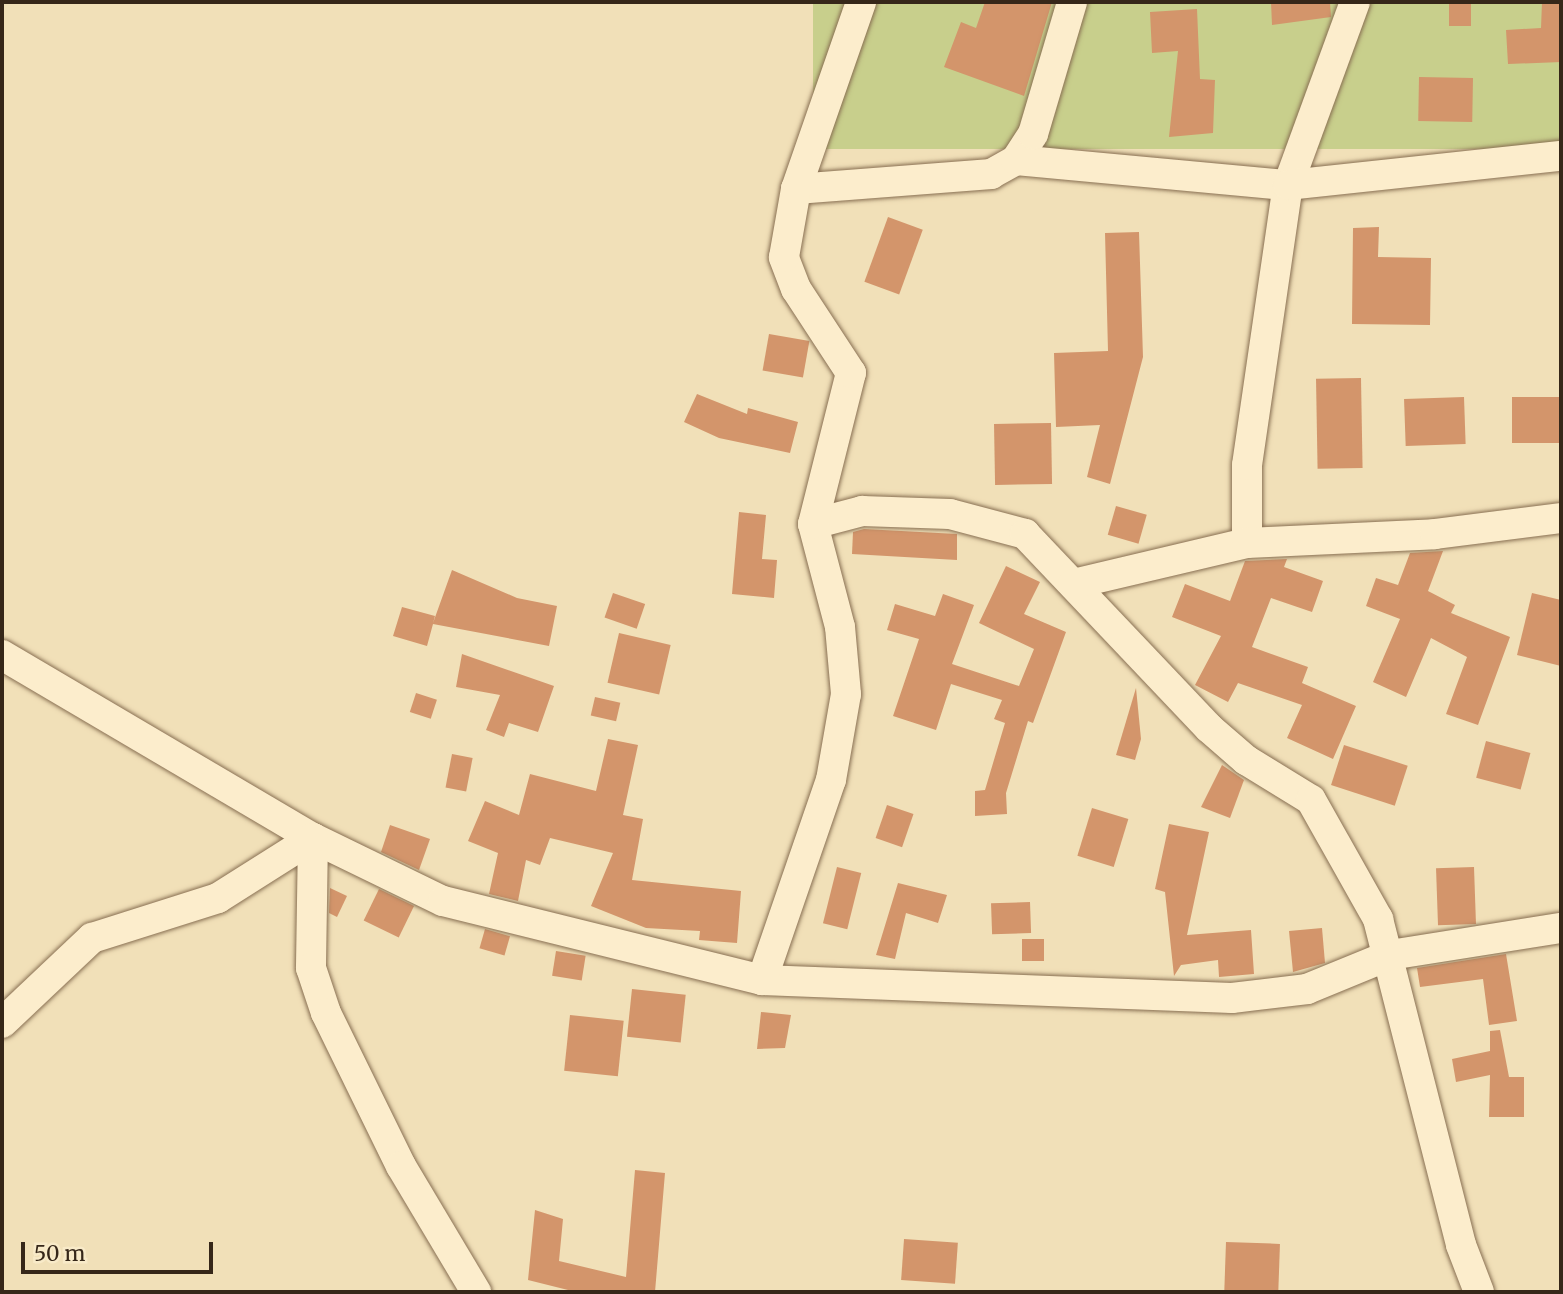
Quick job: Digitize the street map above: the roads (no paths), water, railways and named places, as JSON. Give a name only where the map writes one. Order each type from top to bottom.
[{"type":"street","points":[[762,980],[831,780],[846,694],[840,627],[813,524],[852,373],[796,289],[784,257],[796,188],[862,2]]},
{"type":"street","points":[[796,188],[991,174],[1016,160],[1033,134],[1072,2]]},
{"type":"street","points":[[1247,542],[1247,465],[1288,185],[1355,2]]},
{"type":"street","points":[[1016,160],[1288,185],[1561,156]]},
{"type":"street","points":[[813,524],[862,512],[950,514],[992,522],[1025,534],[1209,728],[1246,760],[1311,800],[1364,887],[1390,955],[1454,1220],[1479,1292]]},
{"type":"street","points":[[1073,584],[1247,542],[1435,534],[1561,519]]},
{"type":"street","points":[[2,655],[313,838],[443,901],[762,980],[1232,998],[1307,989],[1390,955],[1561,928]]},
{"type":"street","points":[[2,1023],[92,938],[218,898],[313,838]]},
{"type":"street","points":[[313,838],[311,968],[326,1013],[401,1166],[476,1292]]}]
